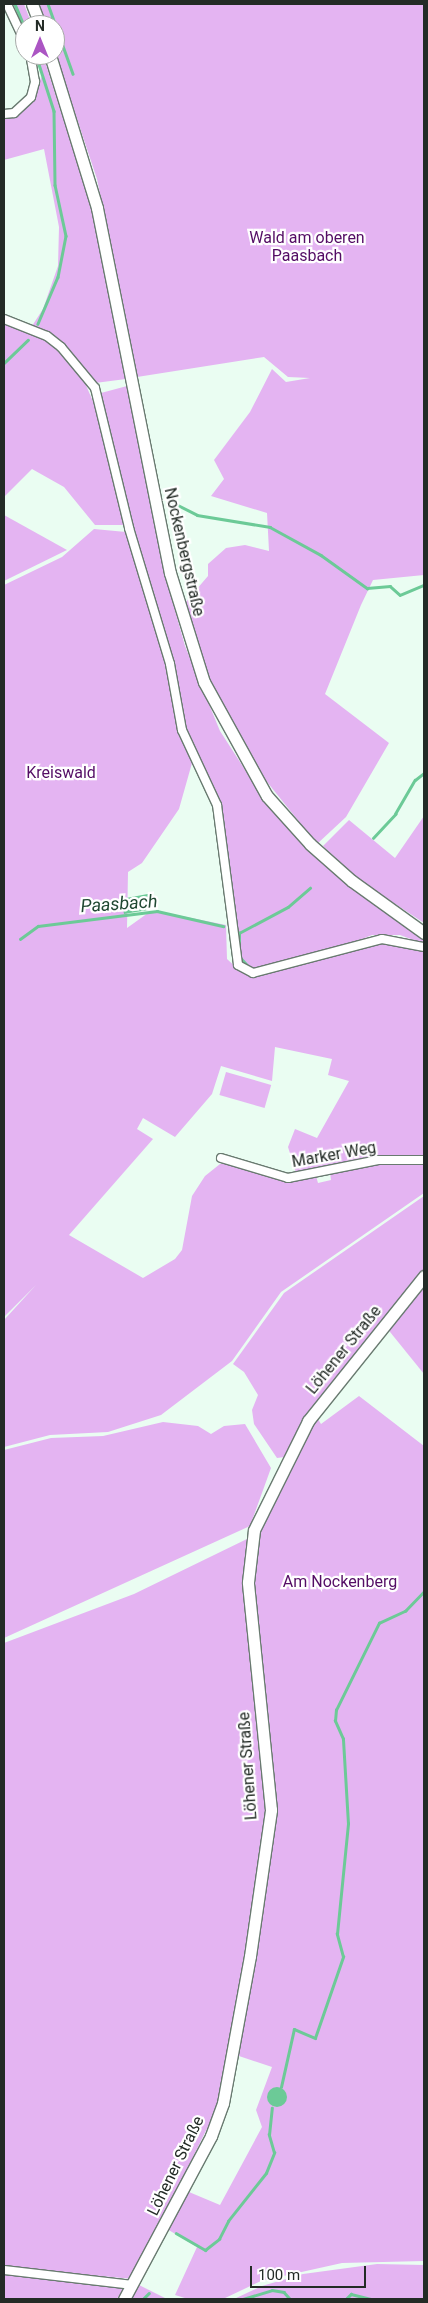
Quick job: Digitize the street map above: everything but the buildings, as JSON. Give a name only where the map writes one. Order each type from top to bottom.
[{"type":"street","points":[[7,4],[15,21]]},
{"type":"street","points":[[4,114],[14,113],[31,97],[35,82],[32,65]]},
{"type":"street","name":"Nockenbergstraße","points":[[53,65],[64,96],[108,256],[170,574],[204,682],[267,796],[310,844],[352,881],[424,933]]},
{"type":"street","points":[[4,319],[36,331],[68,353],[94,388],[129,528],[170,664],[182,730],[217,805],[238,965],[253,972],[382,939],[424,947]]},
{"type":"street","name":"Marker Weg","points":[[221,1158],[288,1178],[387,1159],[424,1160]]},
{"type":"street","name":"Löhener Straße","points":[[124,2299],[134,2284],[211,2136],[223,2103],[250,1956],[270,1810],[248,1582],[254,1530],[308,1421],[424,1276]]},
{"type":"street","points":[[4,2270],[134,2284]]},
{"type":"green space","points":[[13,4],[24,4],[28,15],[18,15]]},
{"type":"green space","name":"Wald am oberen Paasbach","points":[[37,4],[424,4],[424,575],[373,580],[325,694],[389,743],[346,817],[317,844],[251,762],[216,696],[184,604],[208,576],[208,564],[226,548],[245,545],[269,551],[267,513],[211,496],[224,479],[214,460],[250,412],[272,369],[286,382],[310,378],[288,377],[264,357],[137,377],[97,179],[59,65],[65,65],[65,15],[41,15]]},
{"type":"green space","points":[[38,65],[46,65],[91,207],[126,379],[95,383],[72,353],[47,332],[32,326],[43,309],[58,266],[59,227],[44,149],[4,160],[4,116],[33,96],[42,76]]},
{"type":"green space","points":[[4,322],[52,343],[82,376],[101,420],[125,525],[95,525],[64,487],[32,469],[4,497]]},
{"type":"green space","points":[[127,386],[164,571],[185,646],[220,731],[271,810],[306,848],[343,882],[424,937],[424,944],[400,935],[372,935],[335,950],[257,969],[241,963],[219,801],[185,725],[171,654],[132,528],[101,393]]},
{"type":"green space","points":[[4,515],[67,550],[4,581]]},
{"type":"green space","name":"Kreiswald","points":[[94,529],[126,532],[134,550],[165,651],[179,732],[192,763],[179,809],[142,863],[128,872],[127,928],[148,913],[162,912],[226,925],[227,959],[240,971],[251,975],[337,955],[360,944],[382,941],[424,950],[424,1158],[378,1158],[297,1176],[288,1147],[295,1129],[317,1138],[349,1081],[328,1075],[332,1059],[275,1047],[272,1081],[221,1066],[212,1094],[175,1137],[143,1118],[137,1129],[153,1139],[69,1235],[143,1278],[175,1259],[182,1250],[192,1196],[205,1176],[220,1164],[236,1164],[285,1179],[316,1176],[318,1183],[331,1180],[330,1172],[395,1160],[424,1161],[424,1193],[281,1292],[232,1361],[161,1415],[108,1432],[50,1435],[4,1447],[4,1320],[36,1285],[4,1317],[4,585],[62,557]]},
{"type":"green space","points":[[424,816],[424,923],[359,880],[323,846],[349,820],[395,858]]},
{"type":"green space","points":[[226,1072],[271,1085],[265,1108],[219,1095]]},
{"type":"green space","points":[[424,1196],[424,1272],[285,1457],[277,1458],[254,1424],[252,1410],[258,1395],[244,1372],[233,1364],[284,1293]]},
{"type":"green space","points":[[424,1280],[424,1374],[386,1327]]},
{"type":"green space","name":"Am Nockenberg","points":[[359,1396],[424,1446],[424,2261],[342,2263],[261,2281],[223,2299],[188,2299],[175,2295],[197,2247],[167,2229],[189,2192],[220,2205],[262,2127],[256,2110],[272,2067],[233,2054],[272,1830],[251,1588],[257,1531],[315,1414],[321,1424]]},
{"type":"green space","points":[[163,1422],[198,1426],[211,1434],[224,1426],[245,1424],[271,1468],[250,1526],[4,1638],[4,1450],[51,1438],[103,1436]]},
{"type":"green space","points":[[249,1538],[268,1811],[220,2102],[133,2279],[4,2267],[4,1643],[134,1594]]},
{"type":"green space","points":[[377,2264],[424,2265],[424,2299],[234,2299],[262,2286],[303,2274]]},
{"type":"green space","points":[[4,2272],[122,2286],[123,2289],[117,2299],[4,2299]]},
{"type":"green space","points":[[139,2285],[167,2299],[130,2299]]},
{"type":"shaded area","points":[[153,893],[147,899],[148,910],[124,914],[121,899]]},
{"type":"shaded area","points":[[277,2087],[284,2090],[287,2097],[284,2104],[277,2107],[270,2104],[267,2097],[270,2090]]},
{"type":"waterway","points":[[15,4],[20,15]]},
{"type":"waterway","points":[[48,4],[73,74]]},
{"type":"waterway","points":[[38,324],[58,277],[66,236],[55,185],[54,111],[39,65]]},
{"type":"waterway","points":[[4,363],[28,340]]},
{"type":"waterway","points":[[172,502],[197,515],[270,527],[321,555],[367,588],[390,586],[400,595],[424,585]]},
{"type":"waterway","name":"Paasbach","points":[[373,838],[395,814],[415,780],[424,773]]},
{"type":"waterway","name":"Paasbach","points":[[239,944],[239,933],[288,907],[310,888]]},
{"type":"waterway","name":"Paasbach","points":[[20,939],[38,926],[157,911],[223,926]]},
{"type":"waterway","points":[[240,957],[248,966]]},
{"type":"waterway","points":[[281,2087],[294,2029],[315,2038],[343,1957],[337,1934],[348,1824],[343,1739],[335,1721],[336,1710],[379,1623],[405,1611],[424,1591]]},
{"type":"waterway","points":[[176,2233],[205,2250],[219,2239],[228,2221],[266,2173],[274,2153],[269,2135],[272,2108]]},
{"type":"waterway","points":[[243,2299],[272,2290],[284,2292],[290,2299]]},
{"type":"waterway","points":[[143,2299],[149,2293]]},
{"type":"waterway","points":[[346,2299],[351,2294],[371,2299]]}]
